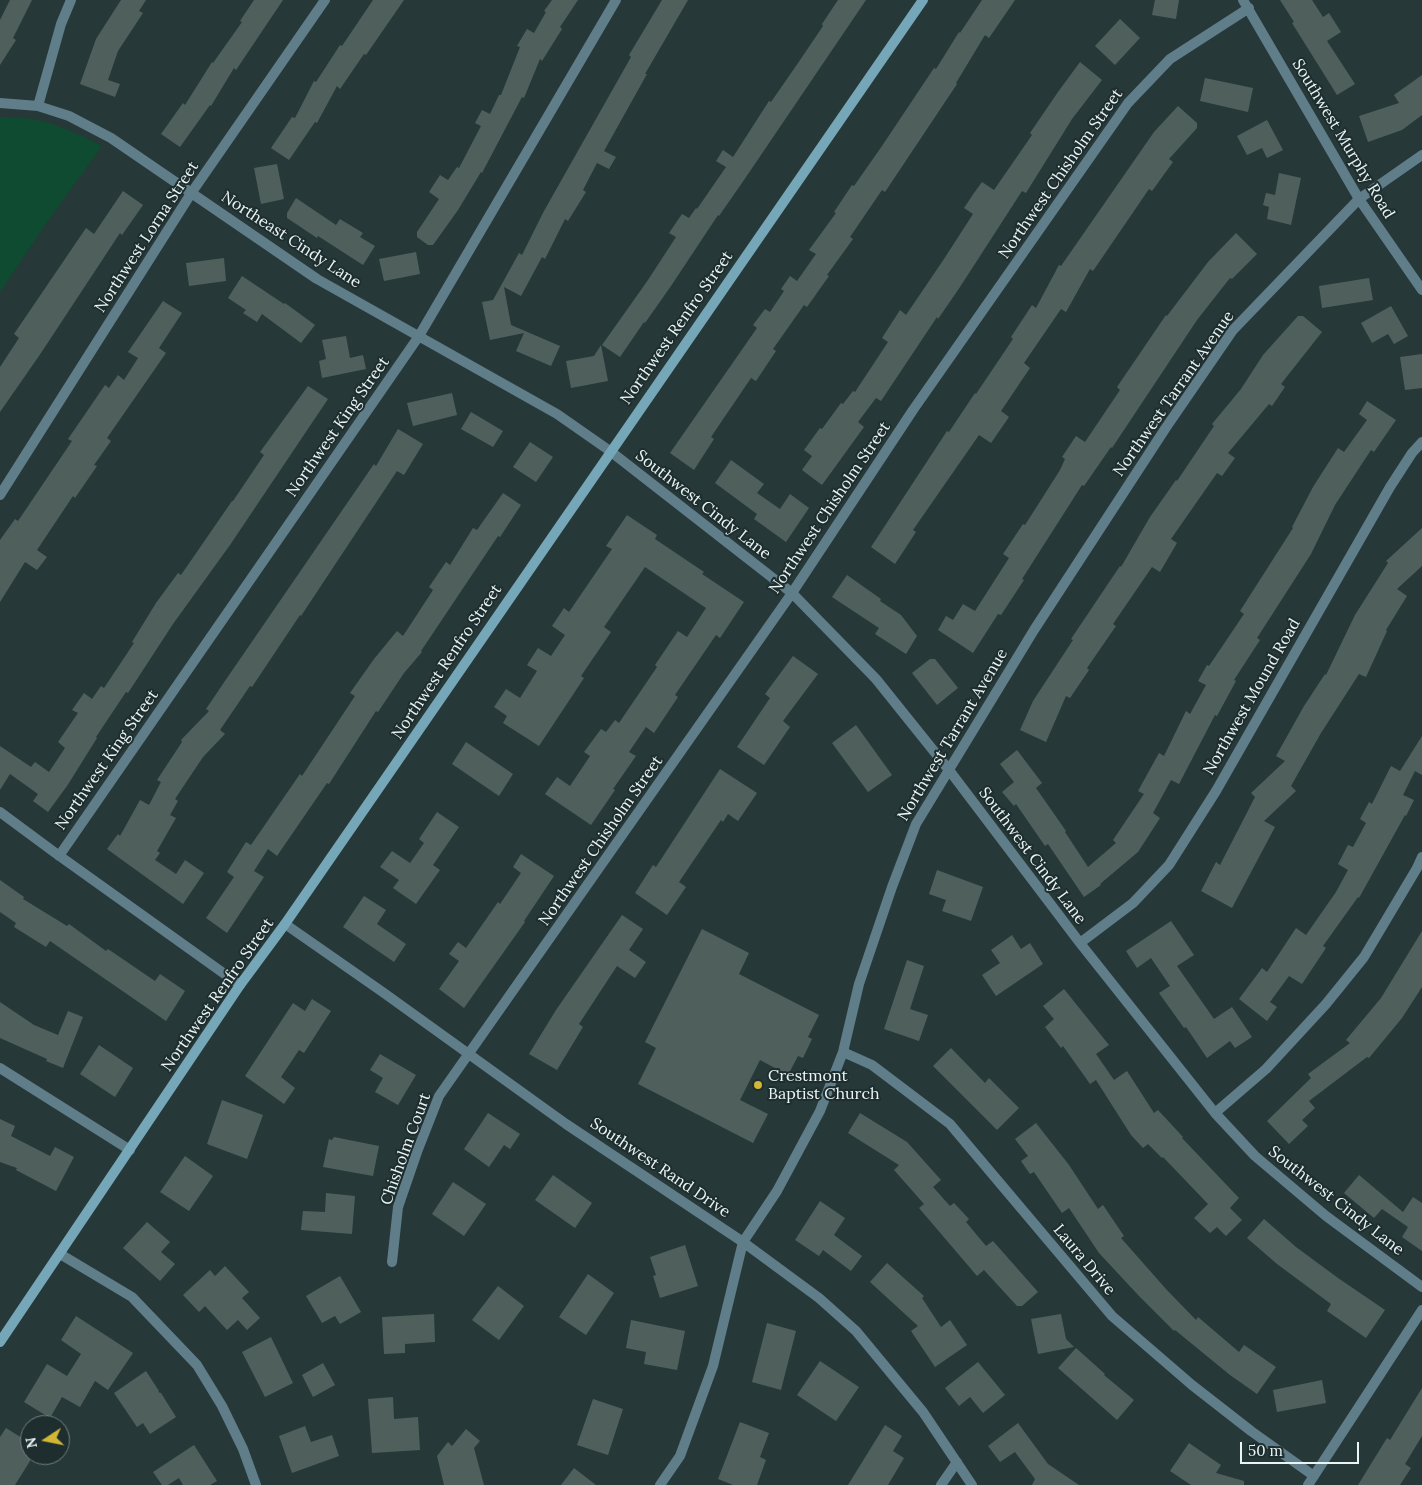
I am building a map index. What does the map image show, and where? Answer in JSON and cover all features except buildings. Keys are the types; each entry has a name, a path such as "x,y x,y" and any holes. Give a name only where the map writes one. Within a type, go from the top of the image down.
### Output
{"main road":[{"name":"Northwest Renfro Street","path":"0,1342 240,985 285,924 923,0"}],"street":[{"path":"38,106 61,24 71,0"},
{"name":"Northwest Lorna Street","path":"0,495 192,192 325,0"},
{"name":"Northwest King Street","path":"59,856 419,336 616,0"},
{"name":"Southwest Murphy Road","path":"1246,4 1359,199 1422,290"},
{"name":"Northwest Chisholm Street","path":"469,1055 792,593 913,410 1128,103 1170,59 1246,4"},
{"name":"Northeast Cindy Lane","path":"0,103 38,106 69,116 111,138 317,279 557,414 610,451"},
{"name":"Northwest Tarrant Avenue","path":"660,1485 680,1456 713,1366 743,1242 777,1191 820,1111 843,1052 859,984 916,824 1034,630 1165,429 1233,330 1359,199 1422,156"},
{"name":"Northwest Mound Road","path":"1080,944 1133,903 1169,865 1216,790 1390,487 1422,442"},
{"name":"Southwest Cindy Lane","path":"610,451 792,593 876,679 948,770 1080,944 1215,1113 1255,1156 1326,1216 1422,1286"},
{"path":"0,812 240,985"},
{"path":"1215,1113 1266,1069 1326,1004 1364,957 1418,868 1422,857"},
{"name":"Southwest Rand Drive","path":"285,924 566,1124 743,1242 819,1298 856,1332 923,1412 972,1485"},
{"name":"Laura Drive","path":"843,1052 872,1065 950,1124 1112,1316 1192,1386 1311,1480"},
{"name":"Chisholm Court","path":"392,1262 398,1208 417,1152 439,1096 469,1055"},
{"path":"0,1068 130,1150"},
{"path":"60,1254 132,1297 197,1365 226,1414 243,1450 256,1485"},
{"path":"1311,1480 1422,1310"},
{"path":"941,1485 957,1462"}],"green space":[{"path":"0,117 15,117 53,124 102,146 47,222 0,292"}],"place":[{"name":"Crestmont Baptist Church","path":"758,1085"}]}
